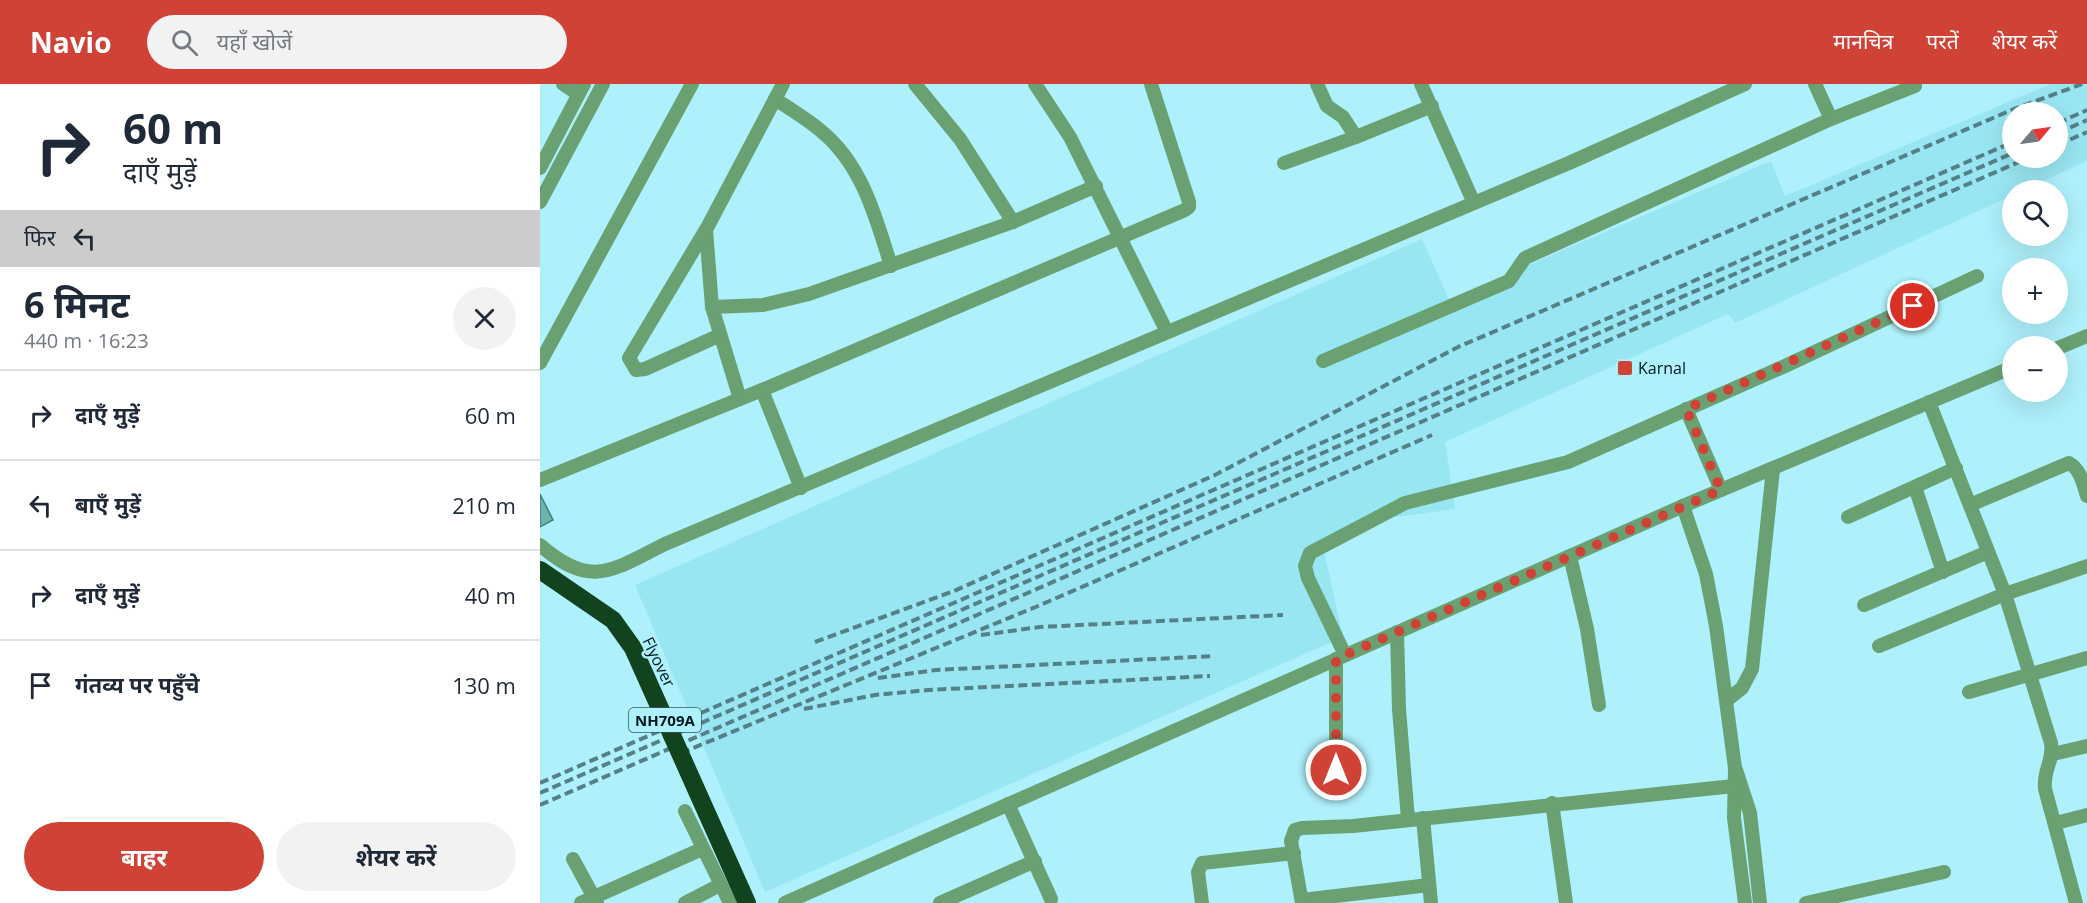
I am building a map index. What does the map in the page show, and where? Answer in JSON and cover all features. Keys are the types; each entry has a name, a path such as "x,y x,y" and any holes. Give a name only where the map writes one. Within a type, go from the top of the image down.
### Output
{"highway":[{"name":"Flyover","path":"540,570 613,620 633,648 747,903"}],"street":[{"path":"560,166 542,160 581,89 563,84"},
{"path":"540,202 603,84"},
{"path":"540,363 692,84"},
{"path":"718,336 645,369 636,370 631,365 629,358 706,230 783,84"},
{"path":"915,84 960,139 1013,222"},
{"path":"1035,84 1070,137 1167,332"},
{"path":"540,480 762,390 1122,238 1189,207 1188,196 1151,84"},
{"path":"1317,84 1327,106 1343,117 1356,137"},
{"path":"1424,84 1473,201"},
{"path":"540,545 570,567 589,573 609,572 665,544 1473,201 1569,163 1745,84"},
{"path":"1815,84 1830,119"},
{"path":"1323,361 1509,281 1525,258 1830,119 1915,86"},
{"path":"775,99 822,131 839,149 858,178 872,207 891,266"},
{"path":"1284,163 1356,137 1432,105"},
{"path":"712,307 763,305 784,301 891,266 1013,222 1096,186"},
{"path":"706,230 712,307 718,336 740,399"},
{"path":"1336,770 1340,657 1308,578 1305,566 1310,553 1405,503 1553,468 1785,366 1977,276"},
{"path":"2068,344 2087,336"},
{"path":"785,903 1683,506 2002,372"},
{"path":"762,390 801,488"},
{"path":"1929,402 2005,594 2030,673 2053,754 2044,778 2076,903"},
{"path":"1686,409 1721,490"},
{"path":"1970,505 2069,463 2075,466 2080,475 2087,496"},
{"path":"1848,517 1956,468"},
{"path":"1726,700 1742,687 1752,669 1773,469"},
{"path":"1915,487 1943,572"},
{"path":"1683,506 1706,574 1726,700 1735,768 1734,818 1745,903"},
{"path":"1864,605 1988,552"},
{"path":"1570,556 1587,628 1599,705"},
{"path":"1879,646 2005,594 2087,566"},
{"path":"1397,632 1399,709 1408,819"},
{"path":"1969,693 2030,673 2087,658"},
{"path":"2053,754 2087,746"},
{"path":"1735,768 1750,813 1760,903"},
{"path":"1429,885 1302,901 1292,835 1302,828 1734,786"},
{"path":"1552,803 1566,903"},
{"path":"1008,804 1051,898"},
{"path":"685,811 730,903"},
{"path":"2056,823 2087,815"},
{"path":"1423,818 1431,903"},
{"path":"573,859 590,901 702,849"},
{"path":"1202,903 1198,872 1202,863 1294,853"},
{"path":"940,903 1035,861"},
{"path":"1806,903 1944,872"},
{"path":"685,903 720,885"}],"shaded area":[{"path":"2051,84 2087,84 2087,161 2045,180 2002,180 2002,200 1735,323 1728,314 1445,442 1455,509 1389,518 1324,551 1343,637 765,892 635,585 1422,239 1454,311 1513,287 1528,265 1771,161 1785,196 2002,105 2002,168 2068,168 2068,102 2008,102"}],"building":[{"path":"540,494 553,520 540,527"}],"railway":[{"path":"815,642 954,591 1215,475 1458,347 2014,109 2082,84"},
{"path":"2068,119 2087,110"},
{"path":"2068,129 2087,120"},
{"path":"2068,141 2087,132"},
{"path":"540,783 2002,147"},
{"path":"540,793 2002,158"},
{"path":"540,805 2005,168"},
{"path":"681,753 1038,606 1432,435"},
{"path":"981,635 1040,627 1283,615"},
{"path":"878,678 936,670 1214,656"},
{"path":"804,709 875,695 928,690 1210,676"}],"place":[{"name":"Karnal","path":"1625,368"}],"route":[{"path":"1336,770 1336,659 1721,490 1686,409 1913,306"}]}
